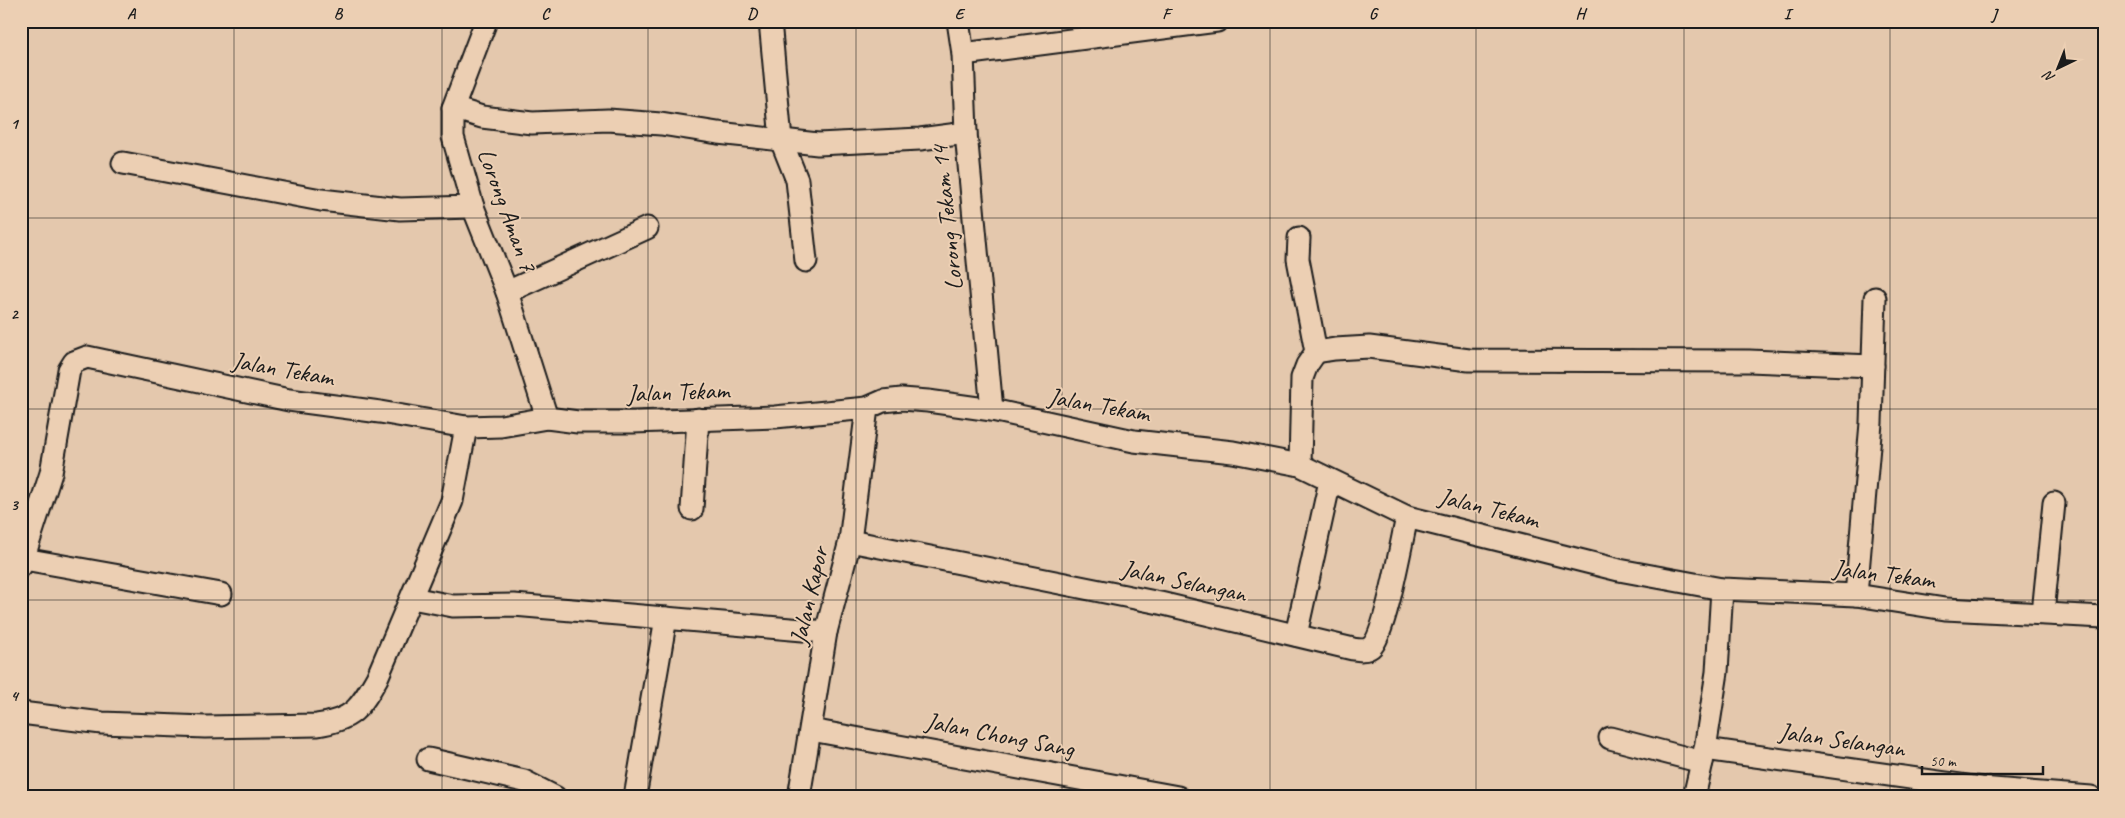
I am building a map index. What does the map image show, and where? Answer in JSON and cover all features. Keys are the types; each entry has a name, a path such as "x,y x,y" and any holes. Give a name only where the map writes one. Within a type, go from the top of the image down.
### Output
{"street":[{"name":"Lorong Aman 7","path":"486,21 453,108 453,137 473,207 507,292 546,418"},
{"path":"770,21 782,140 797,180 806,261"},
{"name":"Lorong Tekam 14","path":"958,21 963,54 966,133 992,410"},
{"path":"963,54 1217,21"},
{"path":"453,108 482,117 532,123 608,120 661,124 718,133 818,144 920,139 966,133"},
{"path":"123,164 321,200 400,209 473,207"},
{"path":"507,292 647,228"},
{"path":"1299,238 1298,259 1316,352 1307,365 1302,378 1300,465"},
{"path":"1856,596 1870,423 1875,298"},
{"path":"1316,352 1370,347 1469,360 1749,361 1873,366"},
{"name":"Jalan Tekam","path":"23,562 51,473 69,370 74,362 86,357 289,400 380,412 466,427 501,426 546,418 578,422 633,422 776,417 867,408 883,401 902,398 992,410 1134,441 1233,452 1300,465 1330,482 1407,517 1619,570 1722,589 1856,596 1945,609 2104,617"},
{"name":"Jalan Kapor","path":"799,797 826,632 850,542 867,408"},
{"path":"692,509 698,419"},
{"path":"21,713 102,723 205,727 333,723 356,712 377,678 452,501 466,427"},
{"path":"1296,635 1330,482"},
{"path":"2042,613 2054,503"},
{"name":"Jalan Selangan","path":"850,542 1160,603 1353,649 1370,648 1382,627 1407,517"},
{"path":"23,562 221,594"},
{"path":"1694,797 1704,756 1717,672 1722,589"},
{"path":"412,598 453,606 514,605 826,632"},
{"path":"635,797 666,618"},
{"name":"Jalan Chong Sang","path":"811,730 1178,797"},
{"name":"Jalan Selangan","path":"1610,738 1704,756 1981,788 2091,797"},
{"path":"428,760 524,781 555,797"}]}
